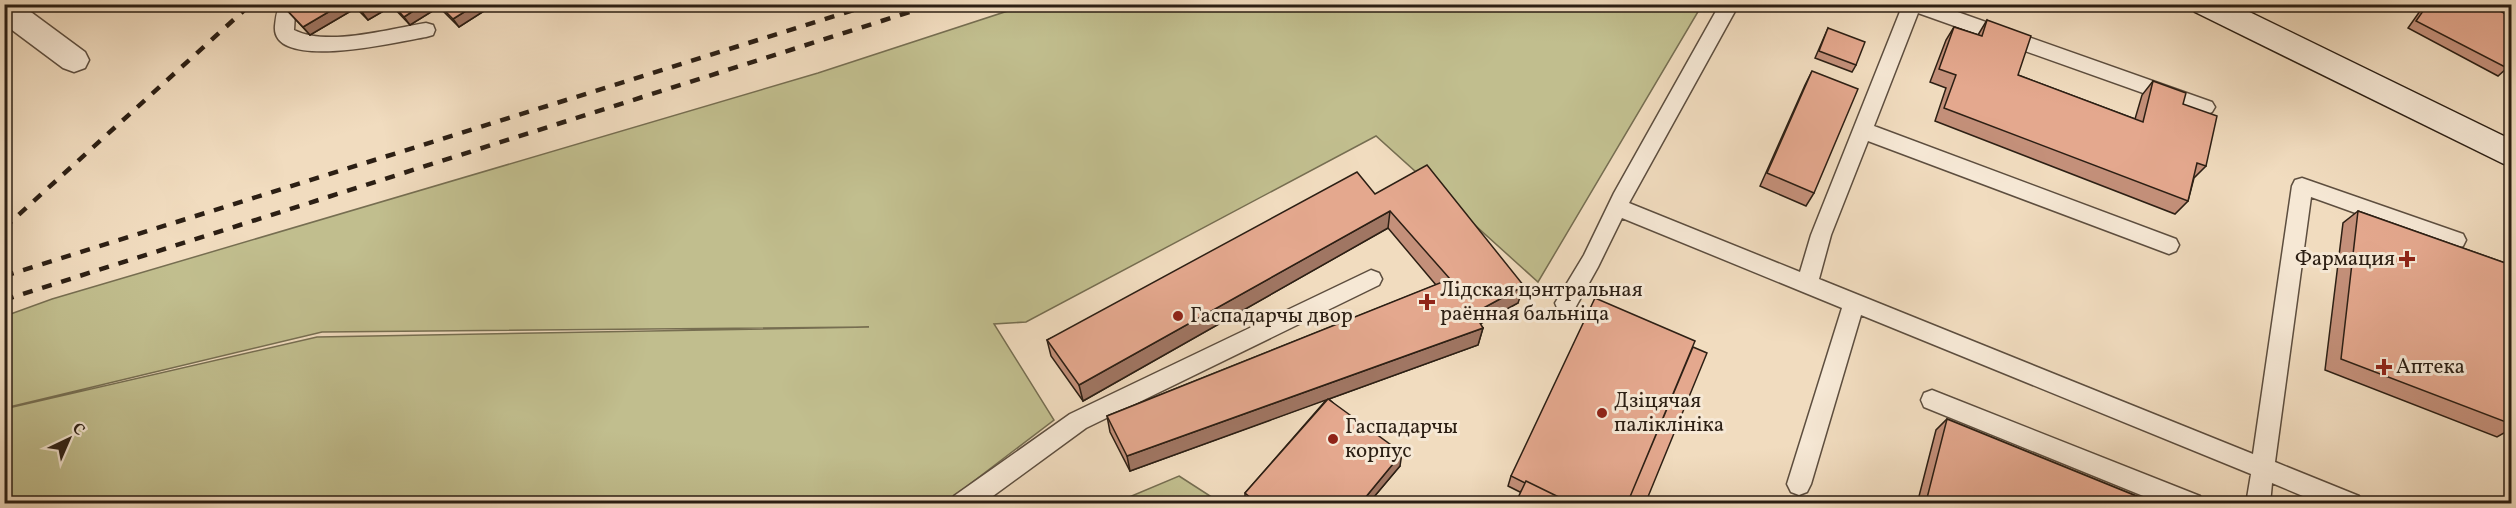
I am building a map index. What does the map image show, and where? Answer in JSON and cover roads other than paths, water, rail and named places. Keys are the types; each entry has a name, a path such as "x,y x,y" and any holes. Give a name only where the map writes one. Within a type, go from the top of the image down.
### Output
{"main road":[{"path":"2205,4 2332,64 2511,154"},
{"path":"2231,4 2332,64"},
{"path":"4,8 74,60"}],"lane":[{"path":"292,4 286,11 284,34 304,44 327,46 426,30"},
{"path":"1566,303 1730,4"},
{"path":"1807,284 1821,235 1913,4 2205,107"},
{"path":"1862,130 2169,245"},
{"path":"2258,504 2302,186 2456,240"},
{"path":"1617,207 2351,504"},
{"path":"962,504 1078,421 1371,279"},
{"path":"1799,484 1854,303"},
{"path":"1932,400 2192,504"}],"railway":[{"path":"4,228 251,4"},
{"path":"4,276 873,4"},
{"path":"4,300 935,4"}],"place":[{"name":"Фармация","path":"2407,259"},
{"name":"Лідская цэнтральная раённая бальніца","path":"1427,302"},
{"name":"Гаспадарчы двор","path":"1178,316"},
{"name":"Аптека","path":"2384,367"},
{"name":"Дзіцячая паліклініка","path":"1602,413"},
{"name":"Гаспадарчы корпус","path":"1333,439"}]}
